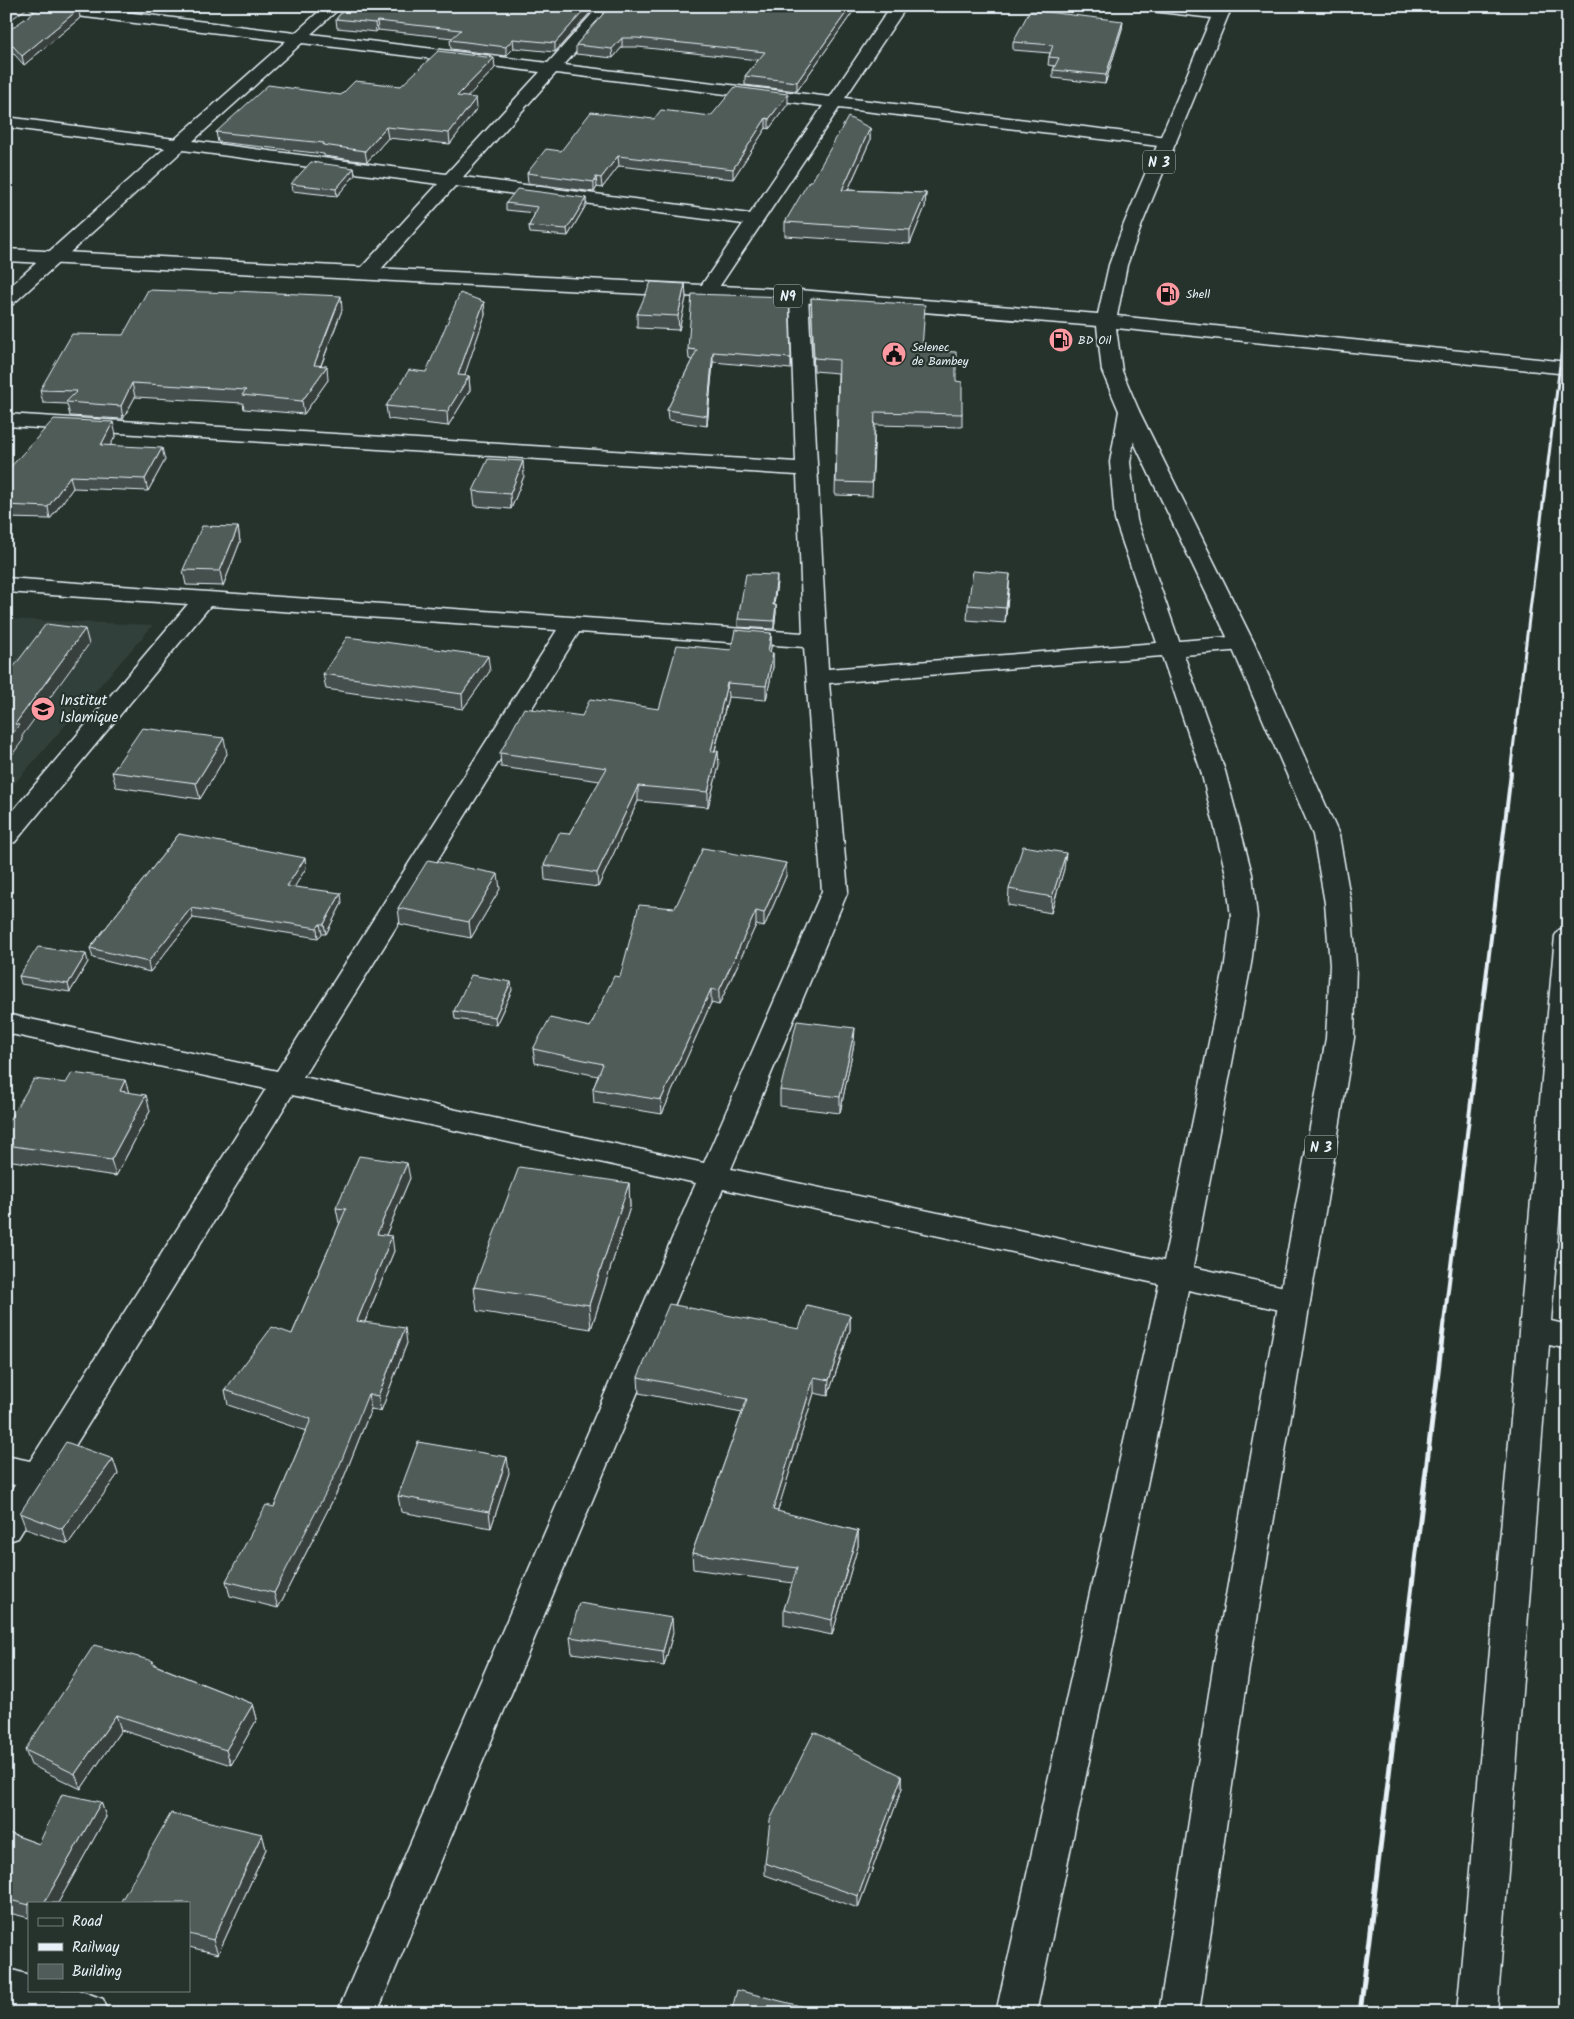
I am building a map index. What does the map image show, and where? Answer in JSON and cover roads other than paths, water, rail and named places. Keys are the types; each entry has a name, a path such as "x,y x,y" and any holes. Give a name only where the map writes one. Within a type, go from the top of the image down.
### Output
{"street":[{"path":"6,300 334,6"},
{"path":"367,273 608,6"},
{"path":"706,292 899,6"},
{"path":"1151,6 1223,10"},
{"path":"37,9 299,38 1167,142"},
{"name":"N 3","path":"1178,2013 1231,1668 1340,1038 1343,965 1338,903 1326,835 1242,643 1129,411 1112,370 1106,321 1118,265 1167,142 1223,10"},
{"path":"6,122 756,220"},
{"name":"N9","path":"6,255 798,296 1106,321 1568,368"},
{"path":"357,2013 835,891 817,677 798,296"},
{"path":"1016,2013 1176,1276 1238,964 1244,918 1239,874 1213,771 1126,520 1120,462 1129,411"},
{"path":"6,420 806,469"},
{"path":"6,585 815,641"},
{"path":"6,836 204,599"},
{"path":"6,1528 572,624"},
{"path":"817,677 1242,643"},
{"path":"1477,2013 1534,1330 1560,1112 1568,936"},
{"path":"6,1023 1294,1302"},
{"path":"1534,1330 1568,1338"},
{"path":"6,1469 38,1477"},
{"path":"6,1987 89,2013"}],"railway":[{"path":"1563,341 1568,299"},
{"path":"1510,774 1563,340"},
{"path":"1444,1323 1511,773"},
{"path":"1360,2013 1444,1322"}],"place":[{"name":"Shell","path":"1168,294"},
{"name":"BD Oil","path":"1061,340"},
{"name":"Selenec de Bambey","path":"894,354"},
{"name":"Institut Islamique","path":"43,709"}]}
